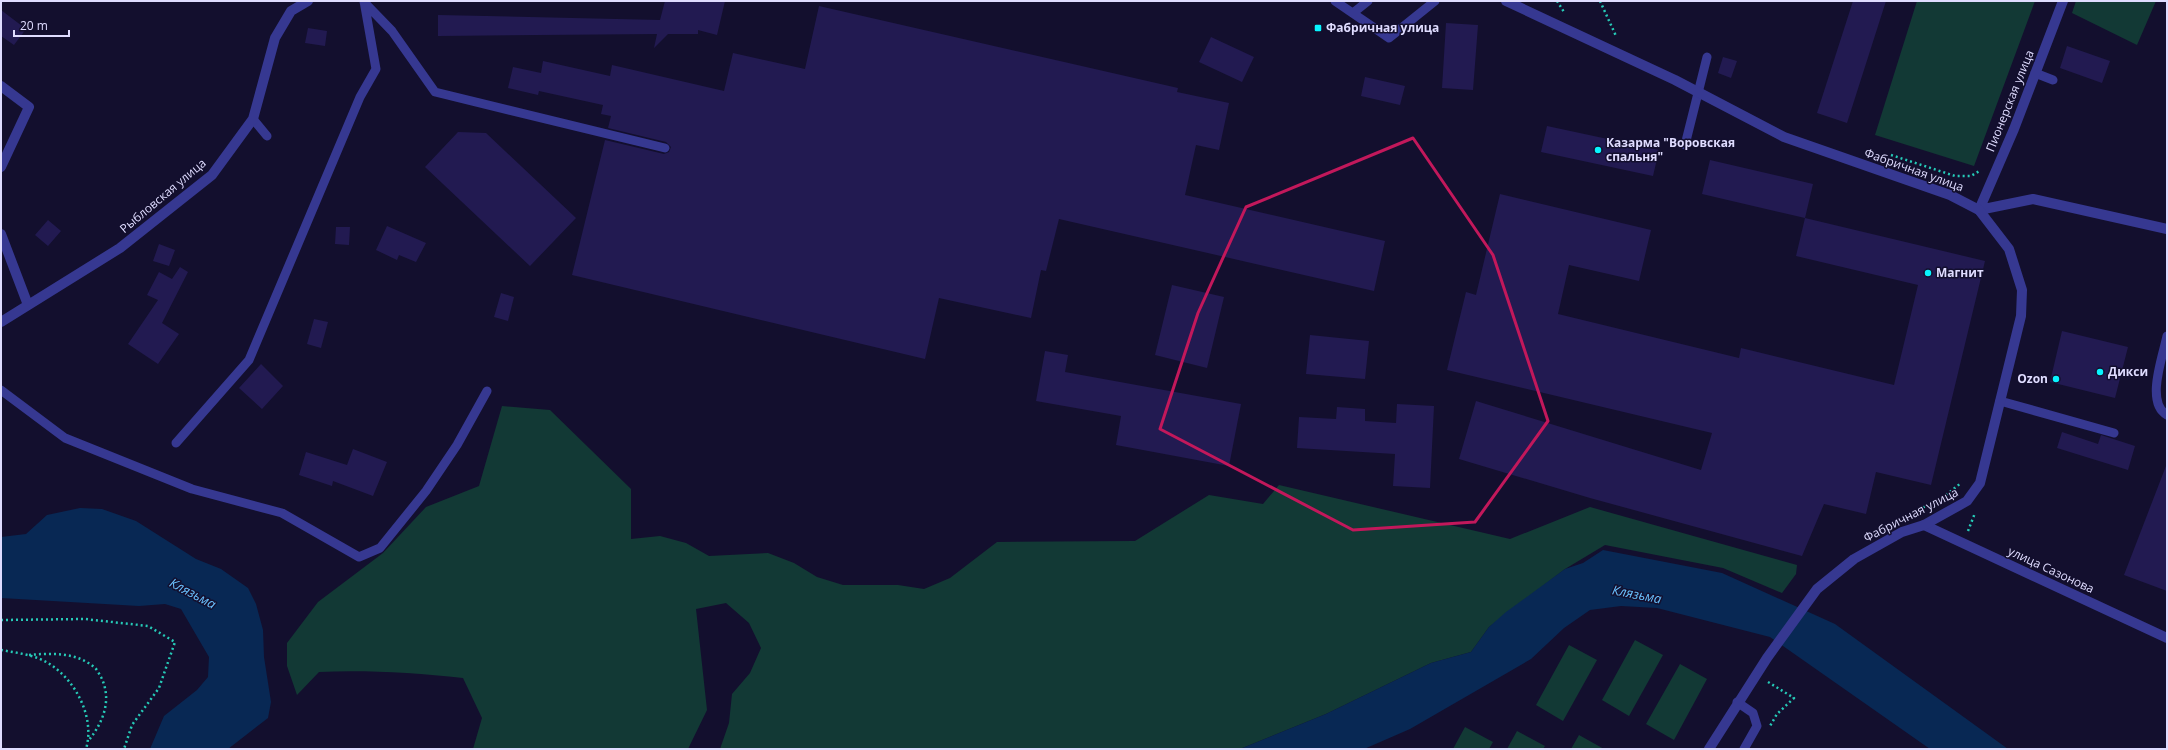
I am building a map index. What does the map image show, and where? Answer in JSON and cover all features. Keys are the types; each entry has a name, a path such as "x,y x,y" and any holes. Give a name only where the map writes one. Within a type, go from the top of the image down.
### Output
{"street":[{"name":"Рыбловская улица","path":"1,322 120,248 212,175 252,119 275,38 291,11 308,1"},
{"name":"Фабричная улица","path":"1506,1 1675,80 1784,138 1950,195 1979,210 2009,249 2022,290 2021,316 1980,483 1967,501 1924,525 1902,532 1854,559 1817,589 1737,702 1708,749"},
{"name":"Пионерская улица","path":"1979,210 2014,130 2063,1"},
{"path":"1,86 29,106 1,167"},
{"path":"1979,210 2033,199 2167,229"},
{"path":"1,234 28,305"},
{"name":"улица Сазонова","path":"1924,525 2167,638"}],"lane":[{"path":"1335,1 1389,38 1435,1"},
{"path":"1353,13 1368,1"},
{"path":"364,2 392,31 435,92 665,148"},
{"path":"176,443 249,360 360,97 376,69 364,2"},
{"path":"1685,144 1707,57"},
{"path":"2035,73 2053,80"},
{"path":"252,119 267,136"},
{"path":"2167,336 2155,393 2158,407 2167,415"},
{"path":"1,390 65,438 192,489 282,513 359,557 380,548 426,491 457,445 487,391"},
{"path":"2000,401 2114,433"},
{"path":"1737,702 1754,713 1756,726 1744,749"}],"path":[{"path":"1600,1 1619,42"},
{"path":"1891,155 1955,176 1971,176 1986,166"},
{"path":"1945,496 1963,481"},
{"path":"1911,513 1932,503"},
{"path":"1,620 85,619 148,626 175,642 159,688 132,725 124,749"},
{"path":"1,650 29,655 51,665 70,684 86,712 89,740"},
{"path":"29,655 55,653 78,658 96,667 105,686 106,706 98,728 89,740 86,749"},
{"path":"1764,680 1794,698 1777,714 1767,732"}],"highlighted area":[{"path":"1413,138 1493,255 1548,421 1475,522 1353,530 1160,429 1198,313 1246,207"}],"green space":[{"path":"1917,1 2035,1 1974,166 1875,135"},
{"path":"2076,1 2156,1 2137,45 2072,13"},
{"path":"502,406 550,410 631,489 631,539 660,536 686,543 709,556 768,553 794,563 817,577 843,585 898,585 924,589 950,578 997,542 1135,541 1209,495 1263,504 1279,485 1510,539 1590,507 1797,565 1796,574 1782,593 1723,568 1605,545 1565,569 1489,627 1471,652 1431,663 1326,714 1240,749 720,749 729,723 732,694 750,673 761,648 749,623 726,603 696,609 707,710 688,749 473,749 482,718 463,678 391,672 319,672 297,695 287,666 287,643 318,602 383,553 426,507 479,486"},
{"path":"1635,640 1663,655 1629,716 1602,700"},
{"path":"1569,645 1597,660 1563,721 1536,705"},
{"path":"1680,664 1707,679 1674,740 1646,724"},
{"path":"1465,727 1493,742 1489,749 1453,749"},
{"path":"1517,731 1545,746 1543,749 1507,749"},
{"path":"1579,735 1604,749 1571,749"}],"water":[{"name":"Клязьма","path":"80,508 102,509 136,521 196,559 221,569 248,588 256,604 263,630 264,657 271,702 268,718 228,749 150,749 164,716 197,690 208,677 209,657 181,609 165,604 139,606 1,598 1,537 26,534 47,515"},
{"name":"Клязьма","path":"1603,550 1722,573 1835,624 2008,749 1930,749 1770,637 1657,608 1621,606 1590,610 1564,628 1531,659 1410,729 1364,749 1240,749 1326,714 1431,663 1471,652 1489,627 1506,612 1565,569 1583,563"}],"building":[{"path":"665,1 725,1 717,35 698,30 698,34 668,34 654,48 657,34 438,36 438,15 660,20"},
{"path":"1853,1 1886,1 1847,123 1817,113"},
{"path":"819,6 1178,88 1177,92 1229,103 1219,150 1196,145 1185,195 1385,241 1374,291 1059,219 1046,271 1041,270 1031,318 939,298 925,359 572,275 605,140 664,154 669,152 671,147 666,142 608,128 611,116 601,114 603,105 539,91 538,95 508,88 513,67 541,73 543,61 610,76 612,65 724,91 733,53 805,69"},
{"path":"1,10 26,29 14,45 1,36"},
{"path":"1446,23 1478,25 1473,90 1442,88"},
{"path":"308,28 327,31 325,46 305,43"},
{"path":"1211,37 1254,57 1242,82 1199,62"},
{"path":"2067,46 2110,61 2102,83 2060,68"},
{"path":"1723,57 1737,61 1731,78 1718,73"},
{"path":"1365,77 1405,86 1400,105 1361,96"},
{"path":"1547,126 1659,150 1653,176 1541,152"},
{"path":"458,132 486,133 576,218 530,266 425,167"},
{"path":"1710,160 1813,184 1805,218 1702,194"},
{"path":"1500,194 1651,230 1639,281 1569,265 1558,314 1739,358 1741,348 1894,385 1918,285 1796,256 1805,218 1985,261 1931,485 1876,472 1866,514 1824,504 1802,556 1590,498 1459,459 1476,401 1701,470 1712,433 1447,370 1466,292 1476,295"},
{"path":"48,220 61,231 48,246 35,235"},
{"path":"387,226 426,243 416,262 399,255 397,260 376,250"},
{"path":"336,227 350,227 349,245 335,244"},
{"path":"159,244 175,250 169,266 153,261"},
{"path":"180,267 188,272 162,323 179,334 158,364 128,344 158,300 147,295 159,272 172,279"},
{"path":"1172,285 1224,297 1207,368 1155,355"},
{"path":"501,293 514,297 508,321 494,317"},
{"path":"314,319 328,322 321,348 307,344"},
{"path":"2062,331 2128,347 2115,398 2050,382"},
{"path":"1310,335 1369,341 1365,379 1306,374"},
{"path":"1045,351 1068,355 1065,372 1241,404 1229,466 1116,445 1121,416 1036,401"},
{"path":"261,364 283,386 262,409 239,388"},
{"path":"1397,404 1434,406 1430,488 1393,486 1395,454 1297,448 1299,417 1336,419 1337,407 1365,409 1365,421 1396,423"},
{"path":"2062,432 2098,444 2101,435 2135,446 2128,470 2057,448"},
{"path":"353,449 387,462 373,496 333,481 332,486 299,475 306,452 347,465"},
{"path":"2167,466 2167,591 2124,575"}],"place":[{"name":"Фабричная улица","path":"1318,28"},
{"name":"Казарма \"Воровская спальня\"","path":"1598,150"},
{"name":"Магнит","path":"1928,273"},
{"name":"Дикси","path":"2100,372"},
{"name":"Ozon","path":"2056,379"}]}
